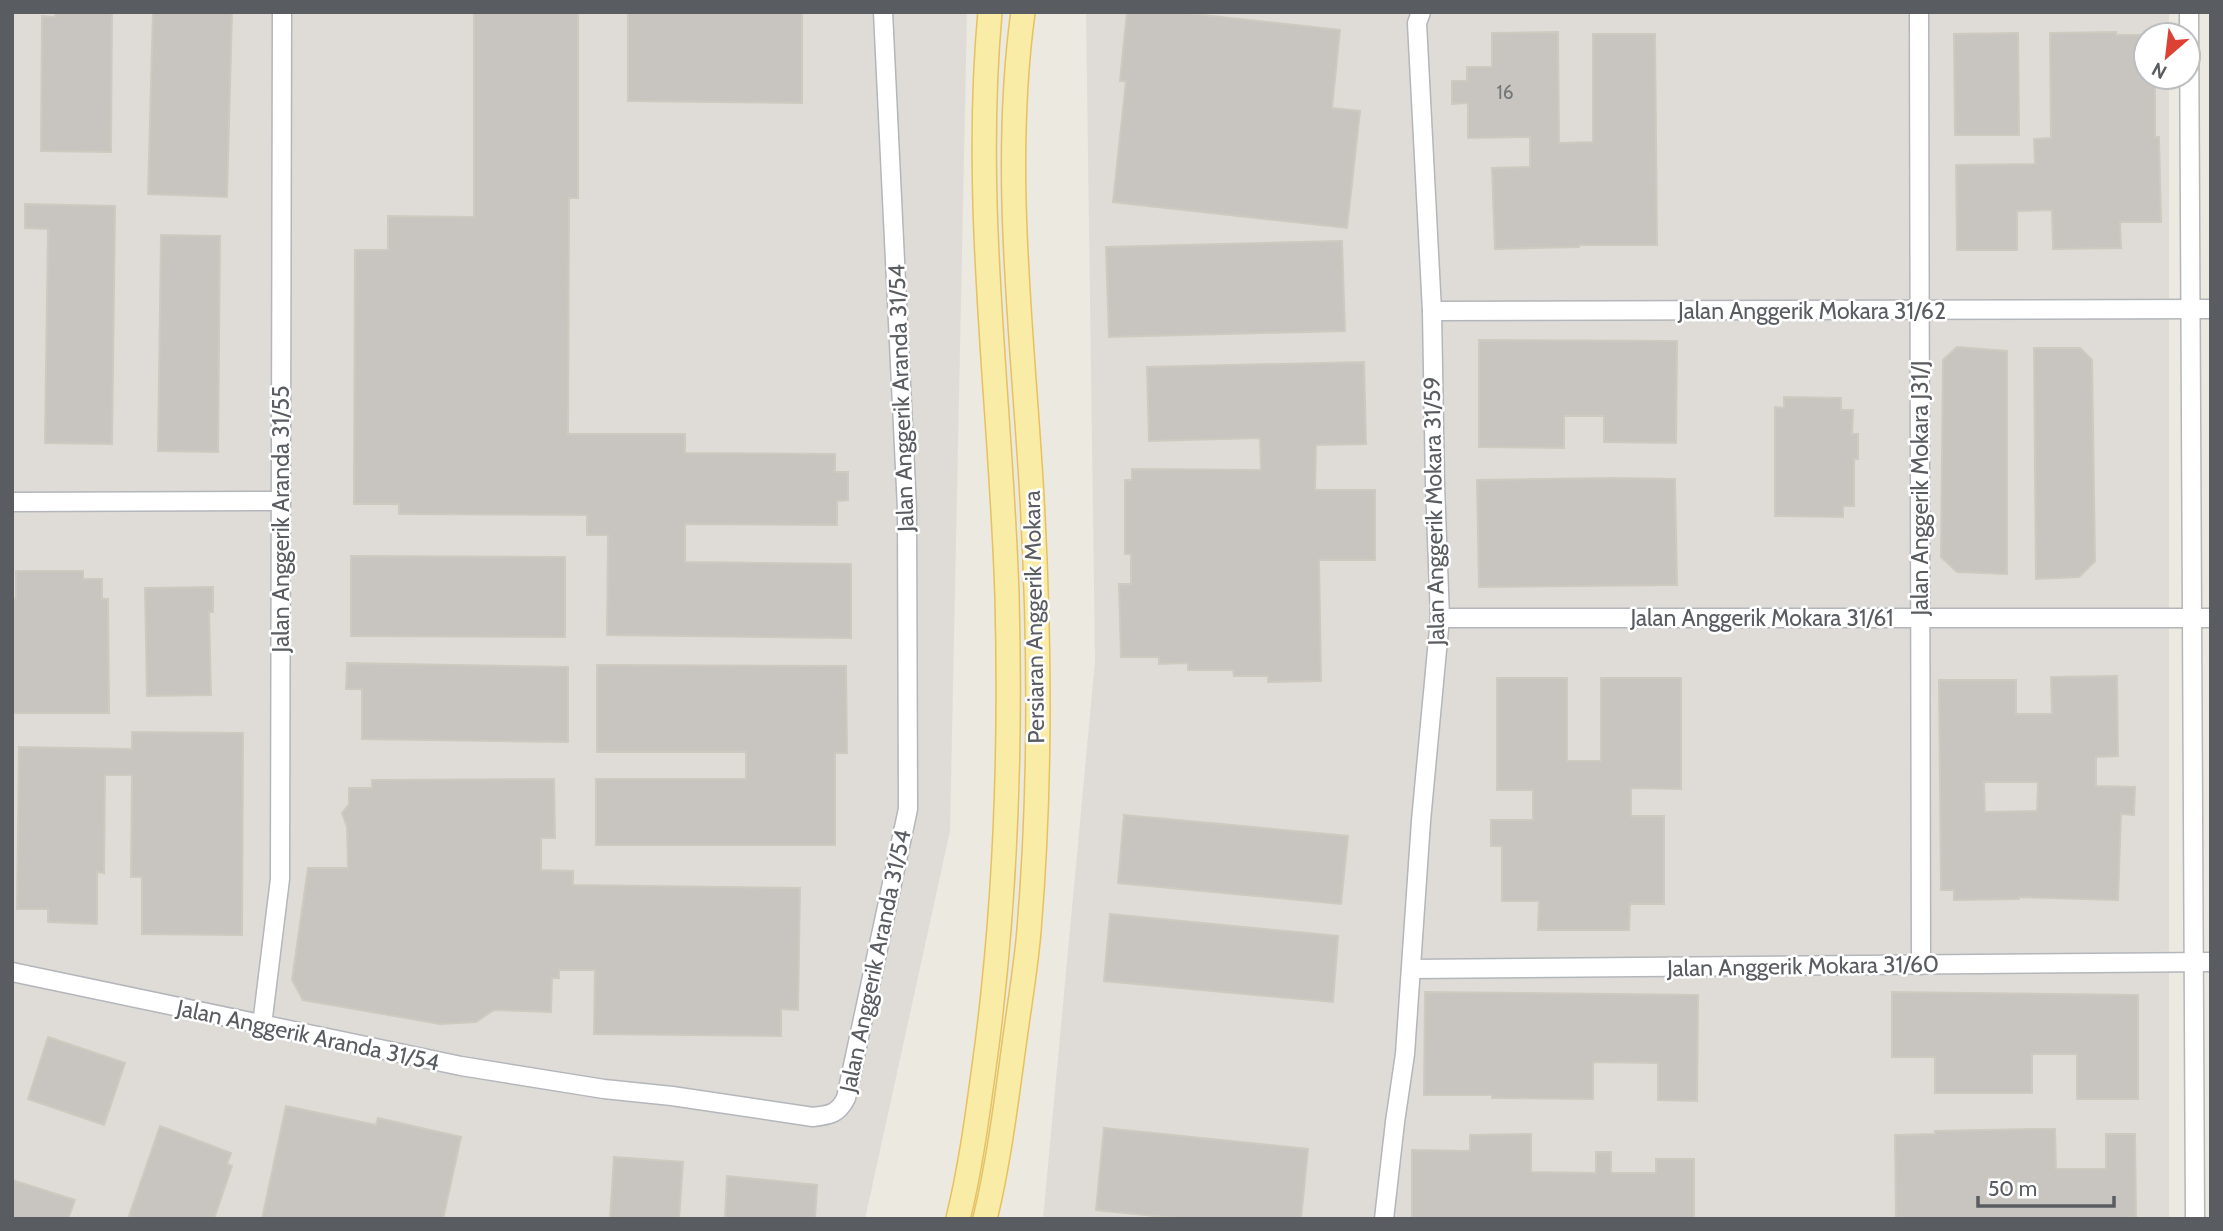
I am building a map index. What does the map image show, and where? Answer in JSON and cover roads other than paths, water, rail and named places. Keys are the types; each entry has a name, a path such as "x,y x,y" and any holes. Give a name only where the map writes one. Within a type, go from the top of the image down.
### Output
{"main road":[{"name":"Persiaran Anggerik Mokara","path":"958,1219 981,1087 997,966 1008,784 1007,595 984,190 985,82 990,12"},
{"name":"Persiaran Anggerik Mokara","path":"985,1219 994,1180 1029,934 1037,775 1037,592 1013,191 1014,102 1023,12"}],"street":[{"name":"Jalan Anggerik Aranda 31/55","path":"262,1025 280,879 282,12"},
{"name":"Jalan Anggerik Aranda 31/54","path":"12,972 461,1066 604,1089 813,1117 831,1115 841,1108 846,1098 908,808 907,509 883,12"},
{"name":"Jalan Anggerik Mokara 31/59","path":"1384,1219 1405,1054 1421,821 1440,618 1432,312 1416,23 1421,12"},
{"name":"Jalan Anggerik Mokara J31/J","path":"1919,12 1921,965"},
{"path":"2189,12 2191,310 2202,618 2203,962 2195,1219"},
{"name":"Jalan Anggerik Mokara 31/62","path":"1432,312 2211,309"},
{"path":"12,502 281,501"},
{"name":"Jalan Anggerik Mokara 31/61","path":"1440,618 2202,618"},
{"name":"Jalan Anggerik Mokara 31/60","path":"1411,969 2203,962"}]}
